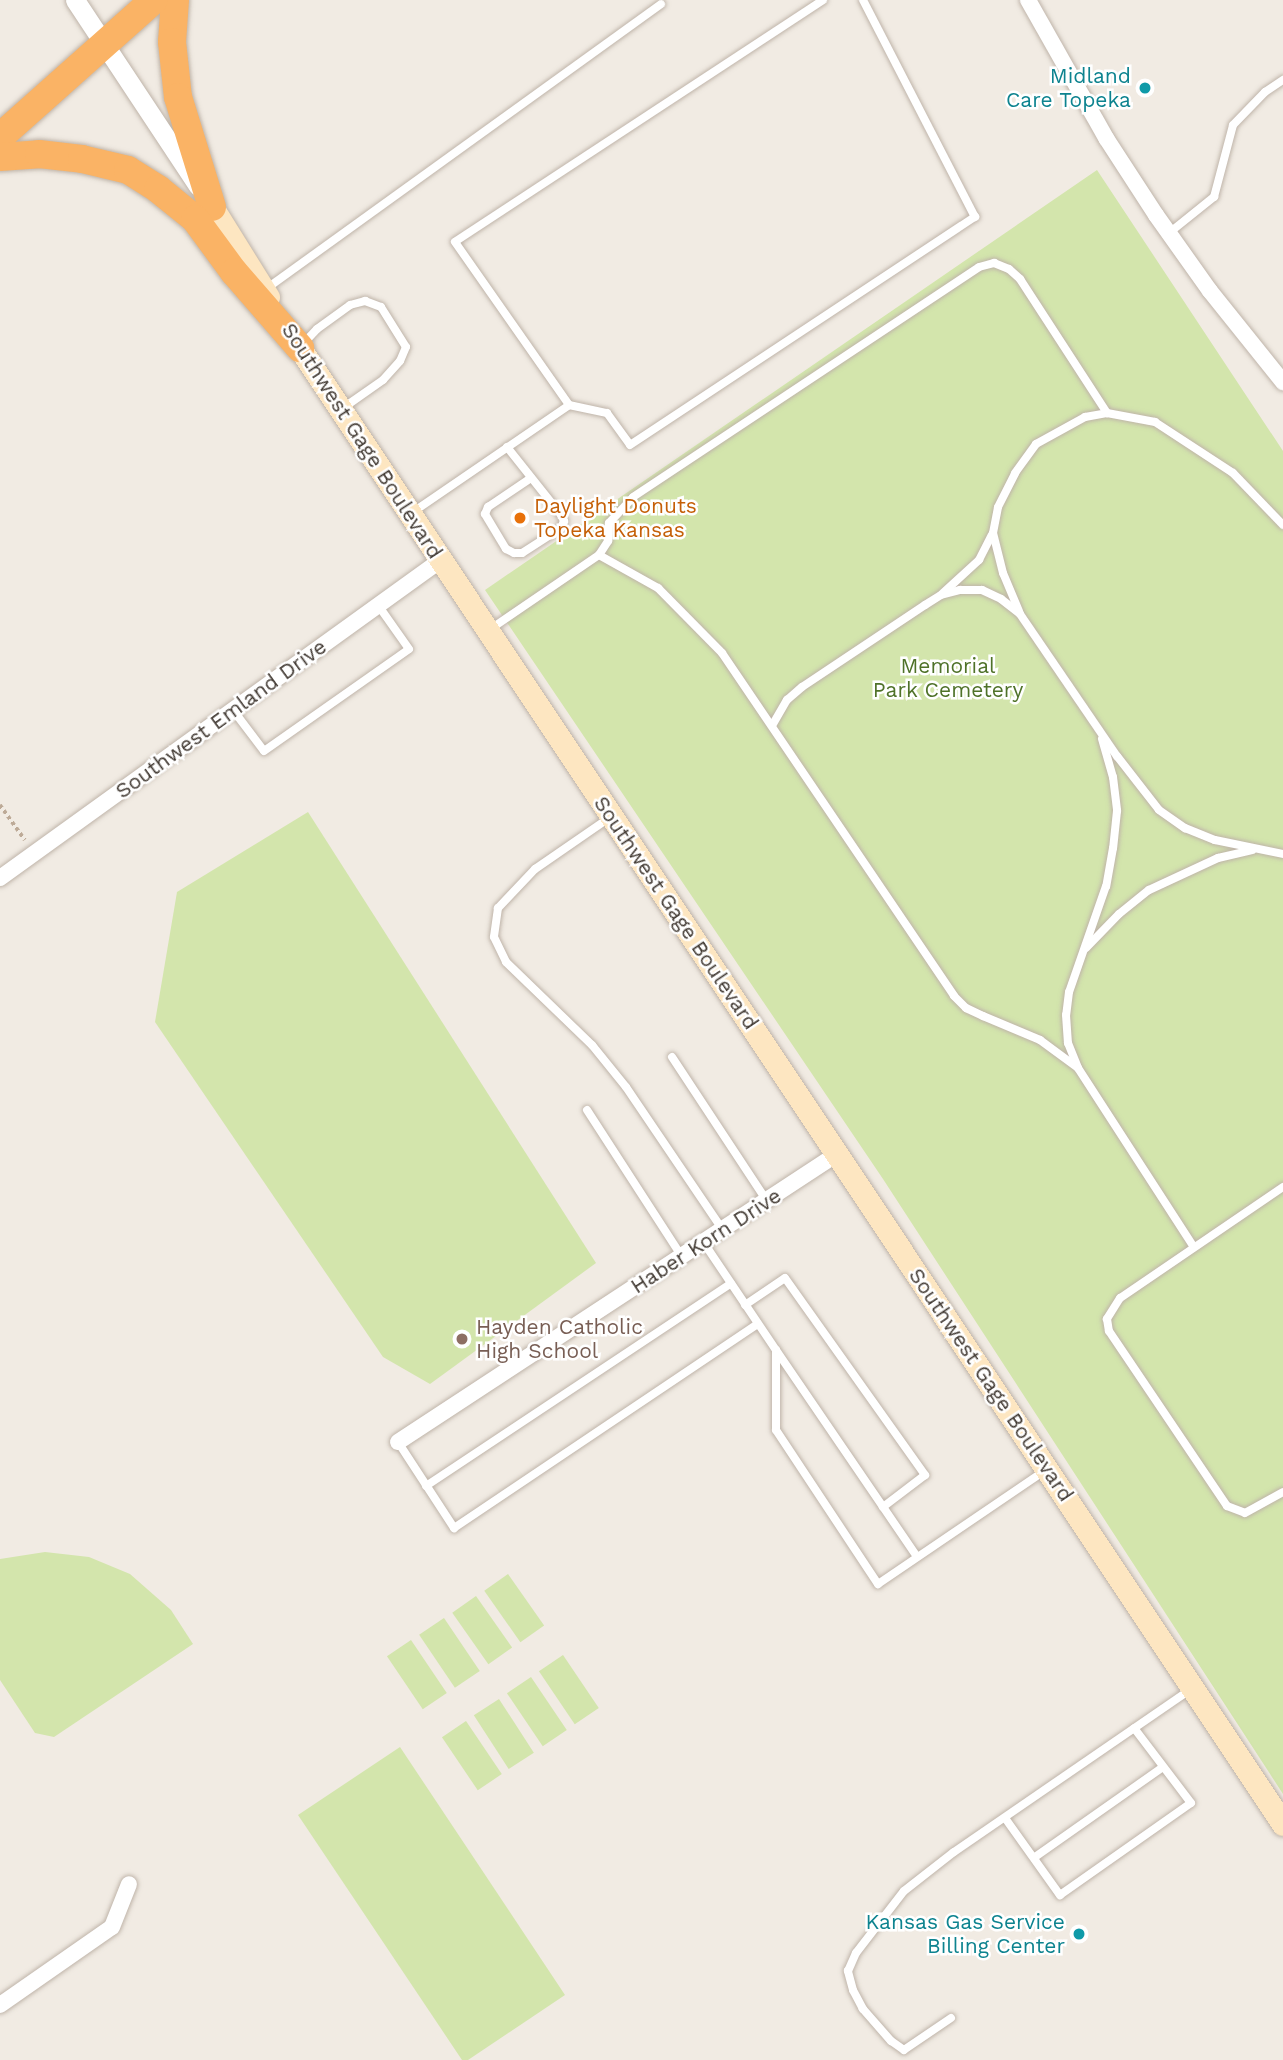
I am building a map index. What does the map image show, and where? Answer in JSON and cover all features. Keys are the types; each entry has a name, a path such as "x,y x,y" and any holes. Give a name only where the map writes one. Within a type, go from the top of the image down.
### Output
{"highway":[{"path":"0,137 155,0"},
{"path":"175,0 172,56 178,97 212,207"},
{"path":"0,157 60,156 104,163 138,176 195,219 234,272 300,348"}],"main road":[{"name":"Southwest Gage Boulevard","path":"212,207 341,410 1283,1824"}],"street":[{"name":"Southwest Gage Boulevard","path":"75,0 212,207"},
{"path":"1028,0 1106,138 1169,233 1210,291 1283,382"},
{"name":"Southwest Emland Drive","path":"0,878 441,559"},
{"name":"Haber Korn Drive","path":"398,1442 837,1154"},
{"path":"0,2005 112,1927 129,1884"}],"lane":[{"path":"823,0 455,242 569,405 607,413 630,445 975,217 863,0"},
{"path":"264,291 661,4"},
{"path":"1169,233 1214,197 1233,125 1265,92 1283,80"},
{"path":"488,631 599,555 608,541 609,523 633,497 979,267 994,263 1009,269 1020,279 1107,412"},
{"path":"300,348 317,329 350,305 365,301 381,306 406,347 400,361 383,380 341,410"},
{"path":"410,514 569,405"},
{"path":"773,724 787,701 802,687 940,595 979,560 993,533 1004,496 1015,473 1036,444 1085,417 1107,412 1156,422 1233,473 1283,525"},
{"path":"507,447 531,478 564,521 561,528 522,553 514,553 506,549 485,514 488,507 531,478"},
{"path":"993,533 1003,573 1020,614 1099,730 1159,810 1185,828 1205,836 1283,854"},
{"path":"599,555 658,588 694,621 722,653 773,724 954,996 974,1012 1040,1040 1078,1069"},
{"path":"940,595 960,590 982,590 1001,599 1020,614"},
{"path":"233,710 264,751 409,649 378,605"},
{"path":"1099,730 1113,778 1117,811 1107,886 1069,992 1066,1015 1069,1043 1078,1069 1194,1247"},
{"path":"611,816 536,869 498,908 494,937 506,962 592,1045 626,1087 723,1230"},
{"path":"1084,950 1119,914 1149,890 1218,858 1256,849"},
{"path":"671,1057 766,1201"},
{"path":"587,1110 682,1257"},
{"path":"1283,1187 1120,1298 1110,1310 1107,1320 1109,1331 1227,1506 1245,1513 1283,1492"},
{"path":"704,1243 917,1557"},
{"path":"745,1305 785,1278 925,1475 883,1507"},
{"path":"426,1486 731,1283"},
{"path":"398,1442 454,1528 758,1324"},
{"path":"776,1350 776,1430 878,1584 1047,1469"},
{"path":"951,2018 904,2050 891,2041 863,2009 848,1971 856,1953 904,1891 1004,1818 1193,1688"},
{"path":"1004,1818 1035,1857 1060,1895 1191,1803 1134,1728"},
{"path":"1035,1857 1163,1767"}],"path":[{"path":"0,805 35,854"}],"green space":[{"name":"Memorial Park Cemetery","path":"1097,170 1283,451 1283,1794 883,1179 485,590"},
{"path":"308,812 596,1263 430,1384 383,1357 155,1022 177,892"},
{"path":"45,1552 89,1557 130,1574 171,1610 193,1644 54,1737 35,1733 0,1680 0,1559"},
{"path":"508,1574 544,1626 520,1642 484,1591"},
{"path":"476,1596 512,1648 488,1664 452,1613"},
{"path":"444,1618 480,1671 455,1688 419,1635"},
{"path":"411,1640 447,1693 423,1709 387,1656"},
{"path":"563,1655 599,1708 575,1724 539,1671"},
{"path":"531,1677 567,1730 543,1746 507,1693"},
{"path":"499,1699 534,1753 509,1769 474,1715"},
{"path":"466,1721 502,1774 478,1790 442,1737"},
{"path":"400,1747 565,1995 468,2060 462,2060 298,1815"}],"place":[{"name":"Midland Care Topeka","path":"1145,88"},
{"name":"Daylight Donuts Topeka Kansas","path":"520,518"},
{"name":"Hayden Catholic High School","path":"462,1339"},
{"name":"Kansas Gas Service Billing Center","path":"1079,1934"}]}
